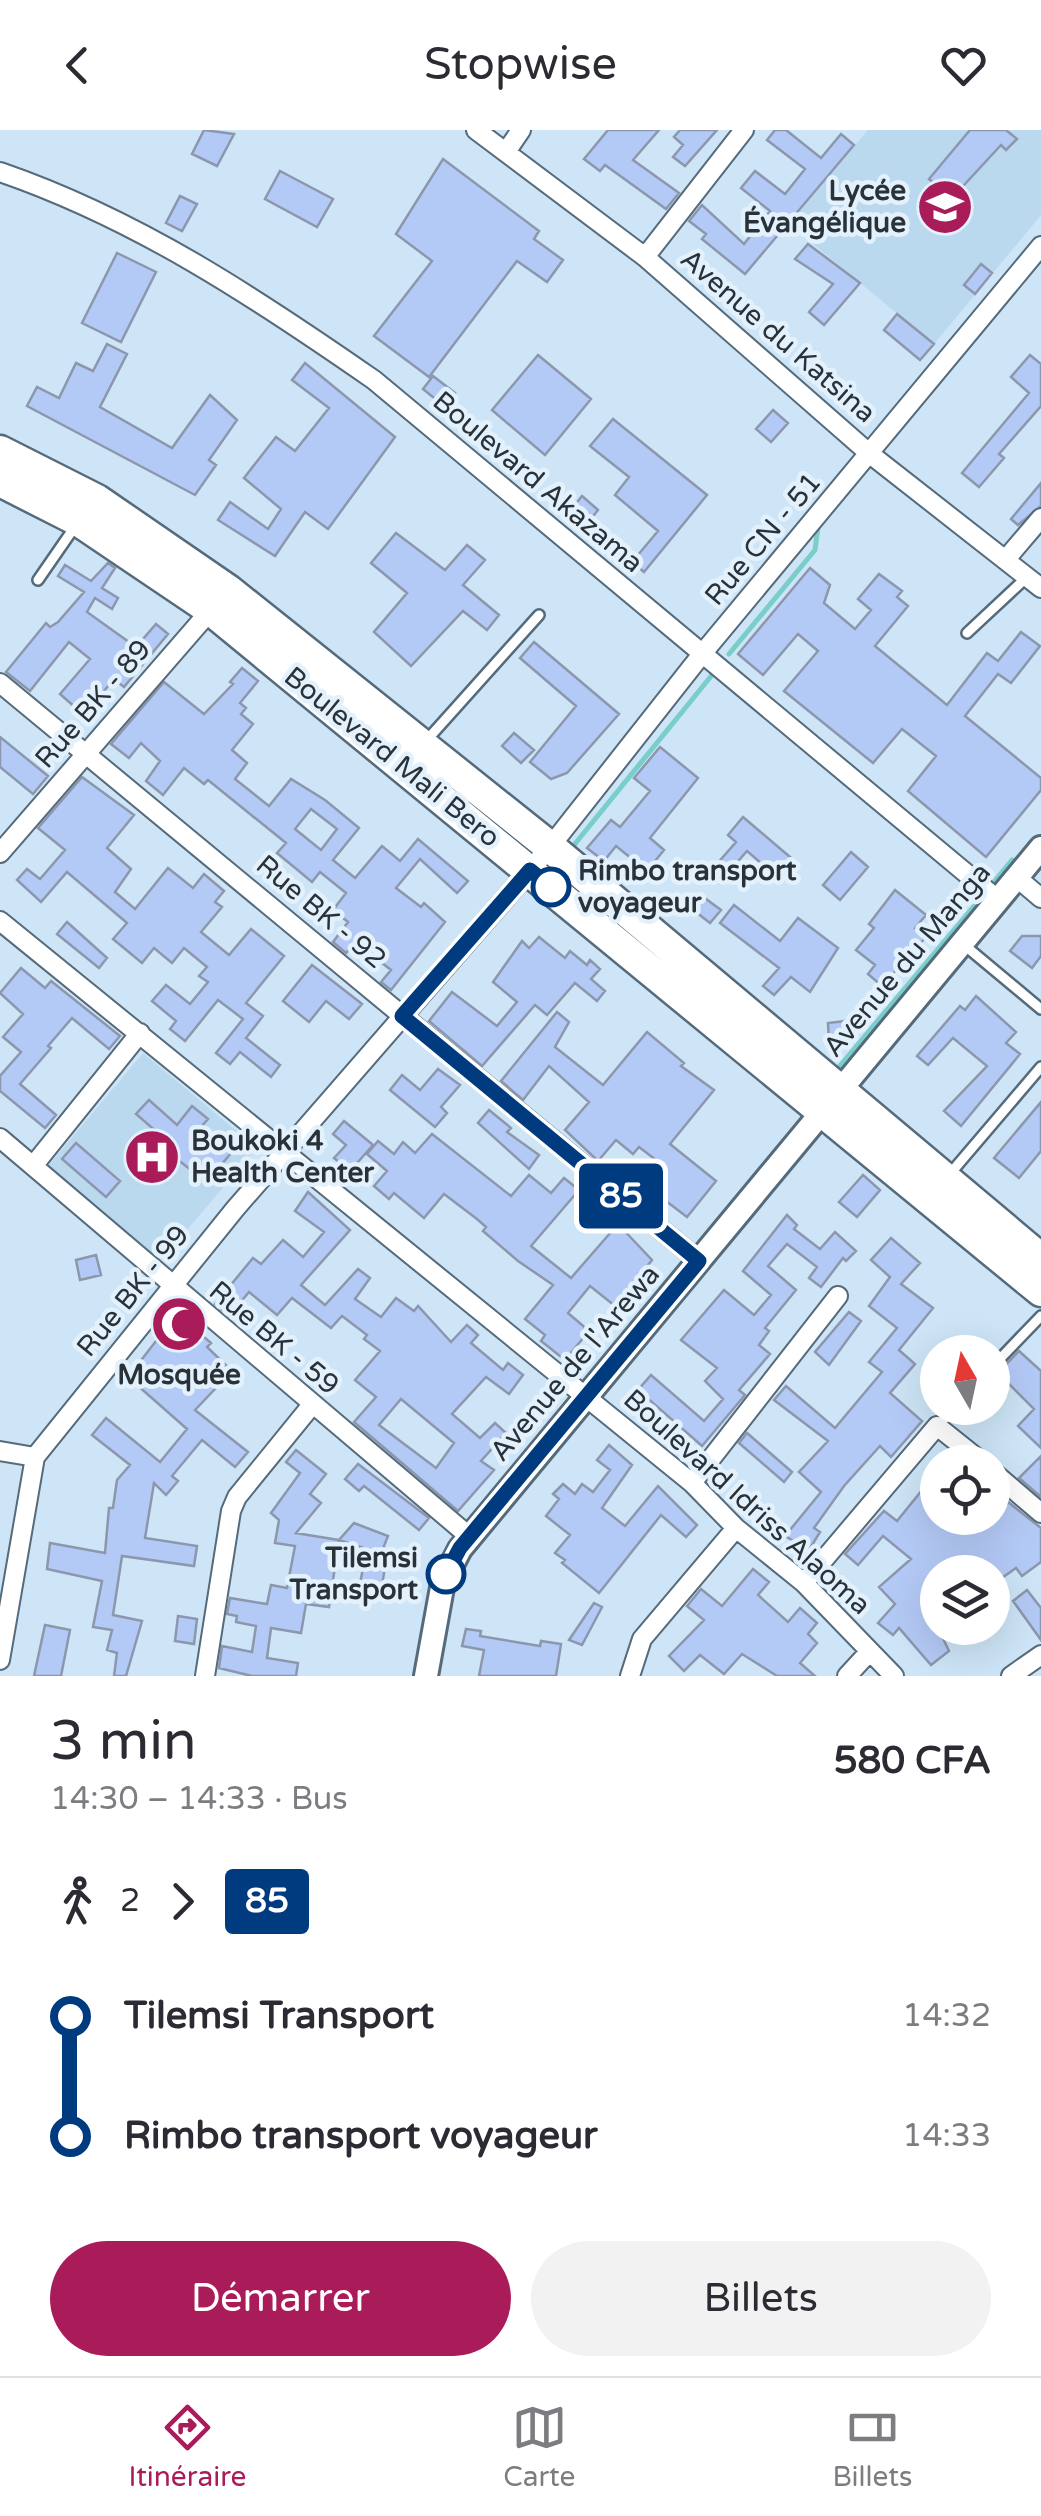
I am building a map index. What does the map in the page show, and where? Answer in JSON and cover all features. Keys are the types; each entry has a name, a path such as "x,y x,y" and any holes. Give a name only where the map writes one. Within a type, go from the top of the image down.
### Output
{"main road":[{"name":"Boulevard Mali Bero","path":"0,450 220,600 414,755 828,1101 1041,1291"},
{"name":"Boulevard Mali Bero","path":"0,480 88,510"},
{"name":"Boulevard Mali Bero","path":"828,1101 944,1181 1041,1259"}],"street":[{"name":"Avenue du Katsina","path":"476,130 646,256 870,454 1034,582"},
{"path":"506,152 521,130"},
{"path":"646,256 736,133"},
{"name":"Boulevard Akazama","path":"0,172 56,192 169,247 374,380 998,899"},
{"name":"Rue CN - 51","path":"540,859 702,654 1041,246"},
{"path":"1006,560 1041,518"},
{"name":"Rue BK - 89","path":"0,853 220,600"},
{"name":"Rue BK - 92","path":"0,683 699,1261"},
{"name":"Avenue du Manga","path":"828,1101 1041,848"},
{"name":"Rue BK - 99","path":"0,1660 5,1605 35,1457 171,1286 540,859"},
{"path":"1016,876 1041,898"},
{"name":"Boulevard Idriss Alaoma","path":"0,921 692,1483 736,1528 804,1583 894,1676"},
{"path":"33,1166 140,1034"},
{"name":"Avenue de l'Arewa","path":"426,1676 442,1582 470,1537 828,1101"},
{"name":"Rue BK - 59","path":"0,1138 311,1406 470,1537"},
{"path":"692,1483 838,1296"},
{"path":"205,1676 231,1512 237,1497 311,1406"},
{"path":"804,1583 937,1426 961,1445"},
{"path":"0,1451 35,1457"},
{"path":"1010,1486 1041,1513"},
{"path":"630,1676 642,1639 736,1528"},
{"path":"847,1676 870,1651"},
{"path":"1011,1676 1041,1655"}],"lane":[{"path":"38,580 88,510"},
{"path":"967,633 1034,582"},
{"path":"414,755 540,616"},
{"path":"961,943 1041,1009"},
{"path":"944,1181 1041,1068"},
{"path":"1010,1348 1041,1316"}],"shaded area":[{"path":"868,130 1041,130 1041,215 934,344 789,224"},
{"name":"Boukoki 4 Health Center","path":"143,1053 257,1148 161,1260 48,1166"}],"building":[{"path":"204,130 234,134 217,166 192,154"},
{"path":"608,130 659,130 633,160 679,193 666,209 605,165 600,171 584,159"},
{"path":"680,130 717,130 685,166 673,157 683,145 674,137"},
{"path":"775,130 786,130 821,158 841,134 854,145 745,274 702,239 706,234 689,221 702,205 744,244 770,211 741,188 755,171 785,194 805,169 767,140"},
{"path":"970,130 1006,130 1017,139 1006,150 1001,145 952,198 929,179"},
{"path":"443,159 539,231 534,239 563,260 547,282 517,261 429,377 374,336 432,261 396,234"},
{"path":"280,171 333,199 317,227 265,199"},
{"path":"180,196 197,204 182,231 166,223"},
{"path":"808,244 860,283 824,325 809,312 833,284 795,259"},
{"path":"117,253 156,272 121,342 82,323"},
{"path":"981,264 992,273 975,294 964,285"},
{"path":"897,314 934,344 920,360 884,330"},
{"path":"107,344 127,354 100,407 172,448 210,395 237,420 209,460 216,465 195,495 27,406 37,387 59,398 76,363 93,371"},
{"path":"538,355 591,399 545,455 492,410"},
{"path":"1030,355 1041,364 1041,406 999,454 1004,458 979,487 962,473 1029,393 1011,377"},
{"path":"305,363 395,437 328,529 305,512 275,556 218,520 230,502 268,529 281,509 244,478 276,437 295,451 329,408 292,380"},
{"path":"433,376 455,393 444,406 423,389"},
{"path":"773,410 788,423 771,442 756,429"},
{"path":"613,419 707,495 644,572 632,562 658,531 615,495 629,477 590,446"},
{"path":"1041,483 1041,506 1018,525 1011,519"},
{"path":"582,496 598,510 586,525 570,511"},
{"path":"396,533 445,570 467,545 485,560 463,585 499,615 487,630 463,611 411,666 374,632 407,593 371,563"},
{"path":"108,563 115,568 102,588 118,598 112,609 95,598 87,612 136,647 156,624 168,634 124,687 114,679 84,715 60,694 90,659 69,642 30,691 6,672 46,623 50,627 58,622 84,592 58,576 65,565 91,581"},
{"path":"810,568 830,585 824,603 855,629 871,610 858,599 879,574 902,591 897,597 908,606 875,646 947,705 987,653 998,661 1021,632 1040,646 1011,683 998,674 965,716 1041,778 1041,790 986,857 908,791 936,756 902,729 873,763 784,691 818,651 798,634 763,675 738,654"},
{"path":"534,642 619,714 567,773 551,779 530,762 576,706 520,658"},
{"path":"242,668 258,681 240,703 246,708 241,714 253,724 232,750 247,763 235,779 269,806 291,779 359,828 333,860 355,878 382,846 400,861 418,839 468,881 457,893 420,859 396,888 421,907 424,903 445,922 391,990 381,982 391,970 364,949 358,956 350,949 346,953 333,942 348,922 333,910 346,893 320,872 312,882 277,853 286,843 208,780 204,784 184,768 163,795 146,781 160,761 141,743 129,758 111,744 164,682 204,714 233,684 230,682","holes":["311,809 337,829 321,850 295,829"]},
{"path":"514,733 534,750 521,763 502,746"},
{"path":"0,737 48,776 33,794 0,767"},
{"path":"660,747 698,778 650,838 664,850 647,871 616,846 604,861 587,848 611,820 620,827 650,791 634,778"},
{"path":"82,777 134,815 107,848 131,869 115,892 135,909 168,868 193,888 204,874 224,891 215,902 222,907 201,932 229,955 251,929 284,956 246,1003 263,1016 246,1038 280,1065 271,1077 240,1052 230,1064 216,1053 243,1019 218,1000 185,1041 170,1029 176,1021 152,1001 166,985 190,1004 208,982 199,976 207,967 184,948 172,963 154,948 142,963 113,939 127,923 67,872 41,902 17,880 27,869 40,879 65,850 38,828"},
{"path":"743,817 790,857 775,875 747,851 720,882 709,873 736,842 728,835"},
{"path":"851,852 868,867 840,900 823,885"},
{"path":"895,890 926,915 915,928 926,937 882,986 868,974 875,965 856,950 874,928 869,924"},
{"path":"702,896 721,910 710,923 692,909"},
{"path":"734,905 780,941 798,918 838,948 810,992 791,977 774,995 763,986 779,968 720,923"},
{"path":"67,922 107,958 99,968 57,934"},
{"path":"1022,936 1041,936 1041,956 1032,968 1010,951"},
{"path":"539,937 565,958 570,951 587,965 590,960 600,969 591,979 605,991 597,1001 575,983 547,1015 535,1005 482,1066 429,1021 452,992 497,1026 517,1002 493,982 522,941 529,948"},
{"path":"312,965 362,1004 349,1019 326,1001 309,1022 283,1001"},
{"path":"21,968 45,988 51,981 120,1036 109,1049 72,1018 48,1046 51,1048 20,1084 56,1115 45,1128 0,1091 0,1076 21,1052 3,1037 23,1014 0,993"},
{"path":"976,996 1016,1032 1006,1043 1020,1054 961,1126 944,1111 987,1066 953,1038 928,1065 917,1056 960,1006 965,1010"},
{"path":"557,1012 569,1022 555,1047 603,1085 647,1032 684,1063 681,1066 714,1090 670,1144 716,1181 687,1217 662,1198 654,1207 641,1196 665,1167 639,1147 633,1154 616,1140 598,1161 565,1130 589,1102 549,1066 523,1100 501,1081"},
{"path":"854,1020 855,1039 829,1041 828,1023"},
{"path":"438,1069 460,1085 441,1107 447,1113 435,1127 390,1090 402,1075 420,1090"},
{"path":"149,1100 177,1125 192,1106 208,1119 201,1127 232,1152 215,1172 208,1167 200,1177 173,1156 168,1163 155,1153 166,1140 136,1114"},
{"path":"1041,1102 1041,1151 1019,1178 994,1158"},
{"path":"489,1110 511,1128 507,1132 539,1155 529,1169 478,1123"},
{"path":"344,1121 373,1145 350,1171 334,1158 346,1145 333,1134"},
{"path":"432,1134 511,1196 529,1175 551,1193 564,1178 579,1190 531,1246 571,1278 618,1224 652,1260 615,1306 590,1286 568,1313 589,1331 565,1360 541,1341 545,1335 525,1319 553,1285 518,1261 483,1231 486,1227 444,1194 424,1218 394,1193 389,1199 374,1186 387,1171 367,1154 378,1141 394,1154 403,1142 415,1153"},
{"path":"76,1143 120,1181 106,1197 62,1159"},
{"path":"863,1175 880,1190 857,1217 839,1202"},
{"path":"308,1192 350,1230 301,1285 325,1305 358,1269 370,1278 355,1299 381,1317 396,1298 414,1311 418,1306 451,1342 467,1325 478,1335 471,1343 503,1370 508,1363 523,1375 509,1394 486,1377 452,1414 480,1438 495,1423 506,1433 481,1461 494,1470 458,1511 354,1422 376,1397 355,1380 380,1351 364,1339 367,1335 342,1316 331,1328 292,1298 277,1315 249,1292 229,1316 215,1304 253,1258 261,1264 283,1240 303,1257 324,1232 295,1211","holes":["401,1399 454,1443 436,1468 379,1425"]},
{"path":"787,1215 797,1225 794,1229 820,1249 835,1232 856,1251 846,1261 843,1258 821,1287 809,1278 817,1267 787,1244 768,1266 796,1290 765,1328 769,1331 759,1345 770,1354 739,1390 745,1395 702,1446 638,1390 651,1375 704,1421 723,1399 705,1381 717,1368 681,1340 724,1290 754,1315 771,1295 743,1271"},
{"path":"891,1238 920,1263 901,1284 933,1308 899,1350 915,1364 890,1393 920,1423 891,1457 880,1446 844,1486 814,1528 820,1532 809,1550 785,1536 821,1492 799,1472 828,1441 774,1400 786,1386 835,1428 882,1372 869,1362 897,1328 869,1306 890,1277 871,1260"},
{"path":"96,1255 101,1275 80,1280 76,1260"},
{"path":"849,1312 861,1321 829,1365 815,1352"},
{"path":"177,1314 211,1343 207,1347 232,1371 195,1410 248,1452 235,1467 202,1440 172,1476 178,1481 166,1495 154,1483 145,1538 197,1546 194,1566 122,1556 113,1615 142,1621 126,1676 114,1676 117,1653 107,1650 112,1630 93,1627 102,1581 47,1569 50,1543 105,1553 109,1508 113,1508 117,1480 130,1465 92,1435 106,1418 160,1462 187,1429 128,1377"},
{"path":"1019,1351 1041,1371 1041,1448 1018,1426 1034,1409 1010,1385 1010,1360"},
{"path":"747,1433 792,1472 784,1482 739,1443"},
{"path":"609,1445 632,1465 602,1508 625,1526 658,1486 697,1525 686,1537 661,1515 599,1593 555,1553 570,1535 546,1516 559,1499 553,1494 563,1484 575,1494 582,1484 593,1492 610,1470 597,1460"},
{"path":"296,1450 326,1474 310,1494 321,1503 296,1533 339,1540 329,1607 306,1604 301,1633 271,1628 267,1658 298,1663 296,1676 252,1676 219,1668 222,1646 252,1652 256,1626 236,1622 237,1616 227,1614 230,1598 267,1604 271,1585 287,1588 295,1546 275,1543 279,1520 271,1513 300,1473 286,1462"},
{"path":"1041,1456 1041,1497 1019,1478"},
{"path":"358,1464 429,1518 419,1530 364,1486 359,1491 345,1479"},
{"path":"920,1493 920,1535 1010,1535 1010,1504 1041,1528 1041,1562 1022,1576 1016,1568 1010,1572 1010,1555 920,1555 920,1645 946,1645 949,1651 931,1665 899,1628 893,1635 878,1623 895,1604 879,1587 911,1559 883,1536 858,1565 845,1554 884,1511 897,1521"},
{"path":"354,1523 388,1536 376,1566 385,1567 380,1597 358,1593 367,1549 339,1540"},
{"path":"753,1569 769,1582 758,1595 788,1622 800,1608 817,1623 808,1634 817,1643 800,1663 815,1676 777,1676 742,1654 724,1674 700,1655 684,1671 669,1656 704,1620 687,1606 701,1589 722,1606"},
{"path":"1027,1590 1041,1608 1041,1640 1013,1601"},
{"path":"594,1603 602,1607 582,1645 569,1640"},
{"path":"178,1616 197,1619 194,1644 175,1641"},
{"path":"45,1625 70,1630 61,1676 34,1676"},
{"path":"466,1629 481,1631 480,1636 540,1646 541,1641 561,1644 556,1676 479,1676 484,1650 462,1646"}],"waterway":[{"path":"729,654 815,550 818,527"},
{"path":"570,850 712,675"},
{"path":"994,882 1012,860"},
{"path":"834,1073 980,899"}],"bus line":[{"name":"85","path":"446,1574 460,1548 699,1261 402,1016 530,870 551,887"}],"place":[{"name":"Lycée Évangélique","path":"945,207"},
{"name":"Rimbo transport voyageur","path":"551,887"},
{"name":"Boukoki 4 Health Center","path":"152,1157"},
{"name":"Mosquée","path":"179,1324"},
{"name":"Tilemsi Transport","path":"446,1574"}]}
